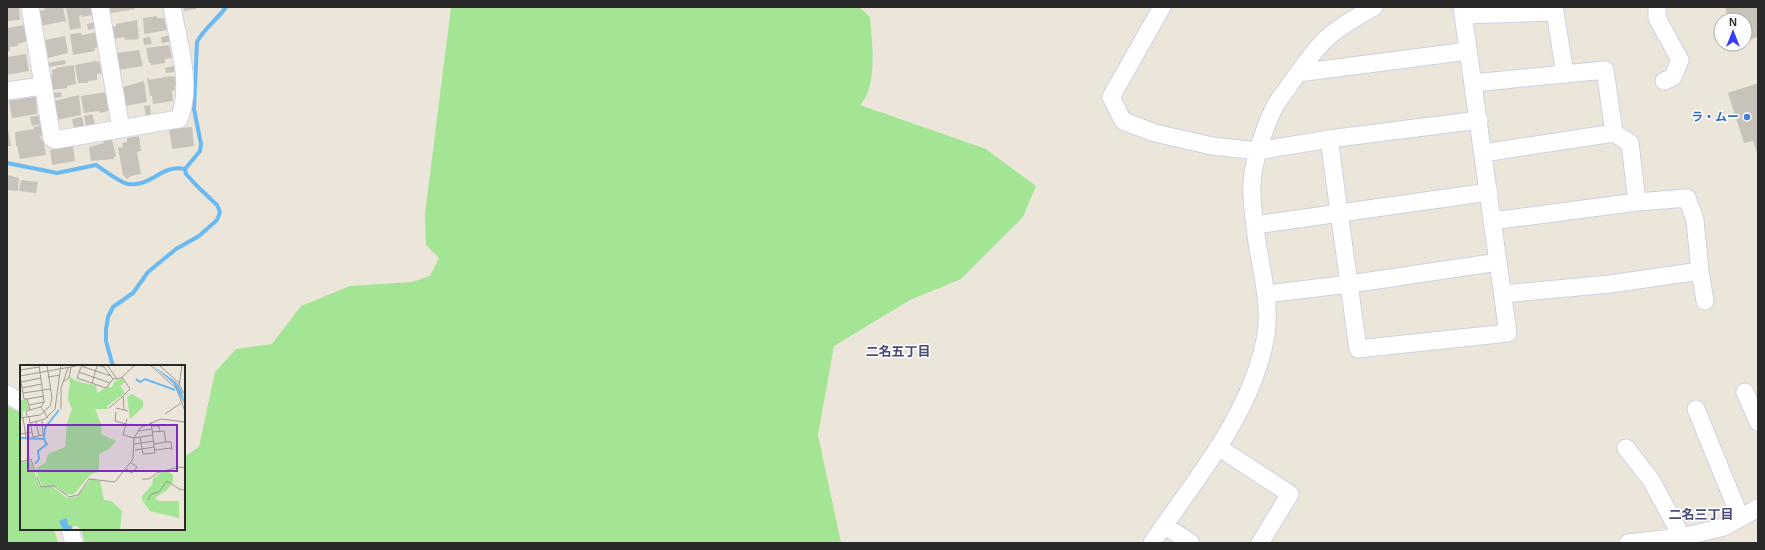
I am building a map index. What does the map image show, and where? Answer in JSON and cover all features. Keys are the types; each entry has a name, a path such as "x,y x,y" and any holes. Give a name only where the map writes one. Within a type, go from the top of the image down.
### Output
{"street":[{"path":"30,7 42,86 52,138 56,140 178,119 181,113 186,83 172,7"},
{"path":"100,7 122,129"},
{"path":"1162,7 1112,97 1123,121 1155,133 1212,146 1258,151 1479,120"},
{"path":"1152,543 1218,447 1241,408 1258,369 1265,343 1268,319 1266,294 1259,260 1252,182 1258,151 1275,106 1298,73 1328,37 1352,19 1374,7"},
{"path":"1657,7 1657,18 1680,60 1672,77 1664,81"},
{"path":"1329,140 1358,349 1508,333 1463,11 1555,12 1566,74"},
{"path":"1298,73 1468,51"},
{"path":"1473,83 1605,70 1614,133"},
{"path":"7,92 42,86"},
{"path":"1483,153 1614,133 1630,143 1637,202"},
{"path":"1255,225 1489,192"},
{"path":"1492,221 1637,202 1687,198 1695,220 1700,271 1705,301"},
{"path":"1266,294 1350,284 1498,262"},
{"path":"1503,294 1610,284 1700,271"},
{"path":"1745,392 1758,422"},
{"path":"7,394 20,401"},
{"path":"1696,409 1740,517"},
{"path":"1218,447 1290,494 1260,543"},
{"path":"1626,448 1651,480 1682,537"},
{"path":"1628,543 1682,537 1724,527 1758,508"},
{"path":"1164,525 1191,543"},
{"path":"70,530 74,543"}],"green space":[{"path":"451,7 859,7 870,17 872,51 872,75 866,97 860,105 986,149 1036,186 1023,217 961,279 910,300 834,346 818,435 841,543 85,543 81,530 185,530 185,456 199,447 215,372 236,349 272,344 301,306 350,286 412,282 430,276 439,258 426,245 425,214"},
{"path":"7,406 20,412 20,530 54,530 58,543 7,543"}],"building":[{"path":"7,7 19,7 20,20 7,21"},
{"path":"45,7 63,7 66,21 40,26 38,11 45,10"},
{"path":"66,7 91,7 92,15 82,17 82,15 79,16 81,28 70,30"},
{"path":"110,7 135,7 135,9 111,13"},
{"path":"183,7 196,7 196,9 184,11"},
{"path":"1725,7 1758,7 1758,37 1753,39 1753,12 1727,12"},
{"path":"157,16 157,18 164,18 167,30 144,34 143,18"},
{"path":"137,20 139,39 125,40 124,37 114,39 113,27 116,26 116,24"},
{"path":"96,22 97,28 88,30 87,24"},
{"path":"25,25 27,41 18,44 18,46 10,47 10,51 7,52 7,28"},
{"path":"97,32 99,47 94,48 95,51 73,55 70,34 81,33 82,35"},
{"path":"171,35 172,41 162,43 161,37"},
{"path":"65,36 68,53 48,58 45,40"},
{"path":"150,37 152,44 144,45 143,38"},
{"path":"169,45 172,58 165,59 165,63 151,65 151,63 149,63 146,48"},
{"path":"139,50 143,66 119,70 116,53"},
{"path":"26,54 29,71 7,75 7,57"},
{"path":"65,60 66,64 48,67 47,63"},
{"path":"99,61 102,73 97,74 97,80 88,81 88,83 78,83 75,65"},
{"path":"74,65 76,84 67,86 67,88 51,90 47,75 53,74 52,70 56,68"},
{"path":"174,66 175,72 166,73 165,68"},
{"path":"171,76 175,77 177,86 174,86 175,90 172,91 173,101 153,104 147,78 149,78 149,80"},
{"path":"144,81 147,102 125,106 123,87"},
{"name":"ラ・ムー","path":"1758,83 1758,156 1753,141 1744,143 1728,93"},
{"path":"61,92 62,97 52,98 51,93"},
{"path":"107,92 110,110 100,113 99,111 84,113 81,96"},
{"path":"79,95 81,115 57,120 54,101"},
{"path":"36,97 37,114 12,118 9,101"},
{"path":"150,105 151,116 146,117 144,106"},
{"path":"92,114 95,124 86,126 84,116"},
{"path":"41,115 43,124 32,126 30,117"},
{"path":"82,117 84,127 74,129 72,119"},
{"path":"43,125 45,135 40,136 44,143 46,155 20,159 16,146 15,132 34,129 33,127"},
{"path":"192,127 194,146 172,149 169,129"},
{"path":"8,129 11,146 7,146"},
{"path":"139,136 141,151 137,152 141,174 131,176 127,179 123,175 118,148 123,147 122,143 127,142 127,138"},
{"path":"112,140 116,156 114,159 91,161 89,147 104,143 103,141"},
{"path":"73,146 75,161 52,165 50,150"},
{"path":"7,175 19,178 18,191 7,190"},
{"path":"21,180 38,182 36,193 19,191"}],"waterway":[{"path":"7,163 57,173 96,165 116,179 128,184 144,182 169,170 177,168 185,169 200,151 201,144 194,109 197,42 203,32 226,7"},
{"path":"113,365 106,341 108,317 113,307 133,293 148,272 176,249 199,236 217,220 220,212 217,205 186,174 185,169"}],"place":[{"name":"ラ・ムー","path":"1747,117"}],"district":[{"name":"二名五丁目","path":"898,351"},
{"name":"二名三丁目","path":"1701,514"}]}
